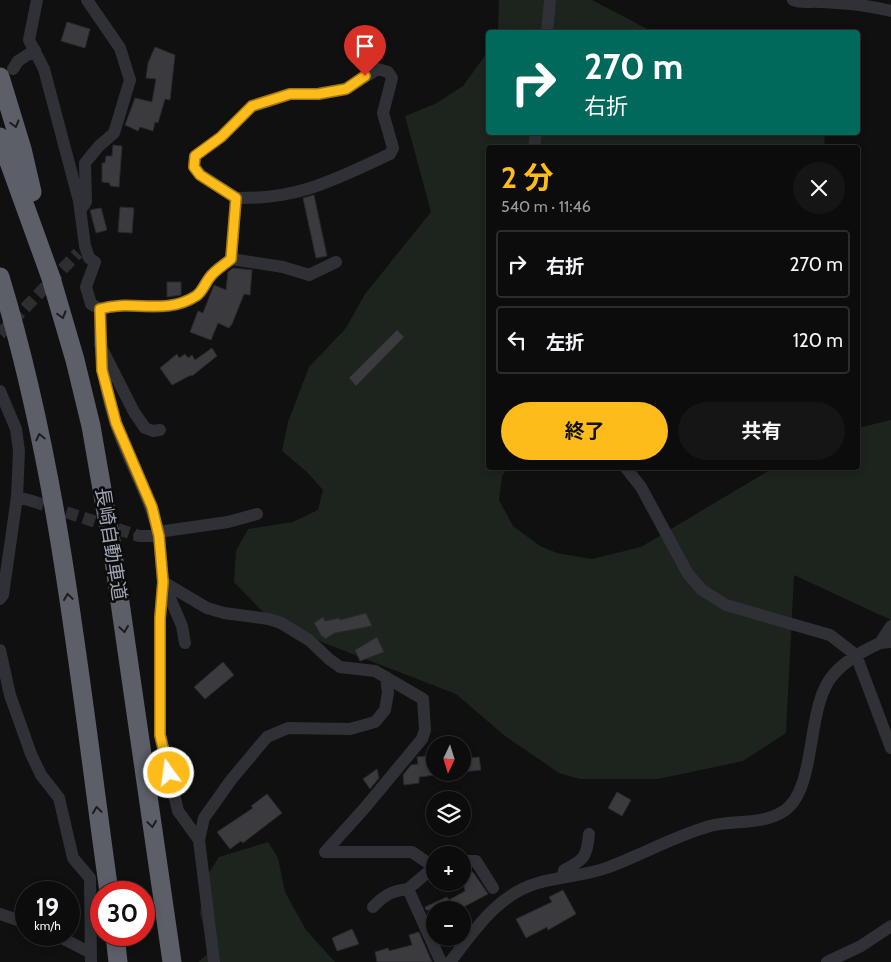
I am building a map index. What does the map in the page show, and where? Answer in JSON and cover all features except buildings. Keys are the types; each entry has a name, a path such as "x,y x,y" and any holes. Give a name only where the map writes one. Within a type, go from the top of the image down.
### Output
{"highway":[{"path":"7,73 51,278"},
{"name":"長崎自動車道","path":"0,137 22,192 51,278 75,360 103,488 172,962"},
{"path":"0,277 14,323 43,450 61,546 107,881"},
{"path":"116,946 118,962"}],"street":[{"path":"37,0 29,40 44,69 80,210 81,249 95,262 86,287 91,304 100,309 113,305 162,308 195,296 202,290 210,277 231,259 236,198"},
{"path":"80,210 86,202 85,163 99,146 114,133 130,80 120,48 87,0"},
{"path":"547,30 550,0"},
{"path":"793,0 802,4 818,1 857,4 891,11"},
{"path":"7,73 18,61 35,50"},
{"path":"378,69 388,72 392,78 383,114 393,148 390,154 327,184 285,196 236,198 200,175 194,167 195,156 221,137 252,106 290,94 318,94 346,89 378,69"},
{"path":"231,259 283,266 309,275 336,262"},
{"path":"100,309 102,370 116,423 152,507 158,534 163,582 160,618 160,735 178,811 199,840"},
{"path":"100,344 134,412 145,428 153,431 160,430"},
{"path":"0,391 16,430 18,444 17,497 3,596 0,599"},
{"path":"628,470 641,487 688,574 702,590 726,605 830,636 856,655 891,748"},
{"path":"17,497 32,501"},
{"path":"139,536 228,522 257,514"},
{"path":"163,582 182,626 185,643"},
{"path":"163,582 208,608 224,614 269,619 281,623 309,640 328,660 340,667 375,671 424,699 425,730 422,739 363,810 324,852 412,852 426,862"},
{"path":"450,962 488,914 514,892 537,883 607,868 694,831 720,824 770,818 785,810 799,791 805,776 819,702 832,676 856,655 885,642 891,626"},
{"path":"0,650 10,695 31,754 41,775 59,798 73,858 90,878 91,957"},
{"path":"214,962 199,840 204,818 231,780 267,737 288,728 350,729 375,722 385,710 388,693 386,677"},
{"path":"563,877 564,870 585,857 589,834"},
{"path":"471,861 476,861 493,888"},
{"path":"373,907 382,897 393,891 408,889 426,874"},
{"path":"408,889 441,962"},
{"path":"0,914 15,919"},
{"path":"827,962 861,946 891,926"},
{"path":"74,946 91,957"}],"shaded area":[{"path":"499,0 592,0 649,30 498,30"},
{"path":"486,54 486,135 825,135 824,145 486,145 486,470 506,470 502,477 499,500 513,526 540,546 557,553 592,559 641,547 770,470 860,470 860,428 891,420 891,620 794,575 786,733 743,761 658,779 580,779 559,773 505,736 456,694 324,643 262,611 234,582 236,551 248,529 293,522 318,510 323,490 307,472 282,451 288,422 309,367 346,328 365,294 431,212 405,116 435,104 463,86"},
{"path":"268,842 278,858 285,892 306,930 335,962 198,962 211,951 200,914 204,881 219,857"}],"tunnel":[{"path":"0,334 78,253"},
{"path":"32,501 139,536"}],"route":[{"path":"169,773 160,735 158,692 163,582 159,536 152,507 116,423 102,370 100,309 113,305 162,308 195,296 202,290 210,277 231,259 236,198 200,175 194,167 195,156 221,137 252,106 290,94 318,94 346,89 365,76"}]}
